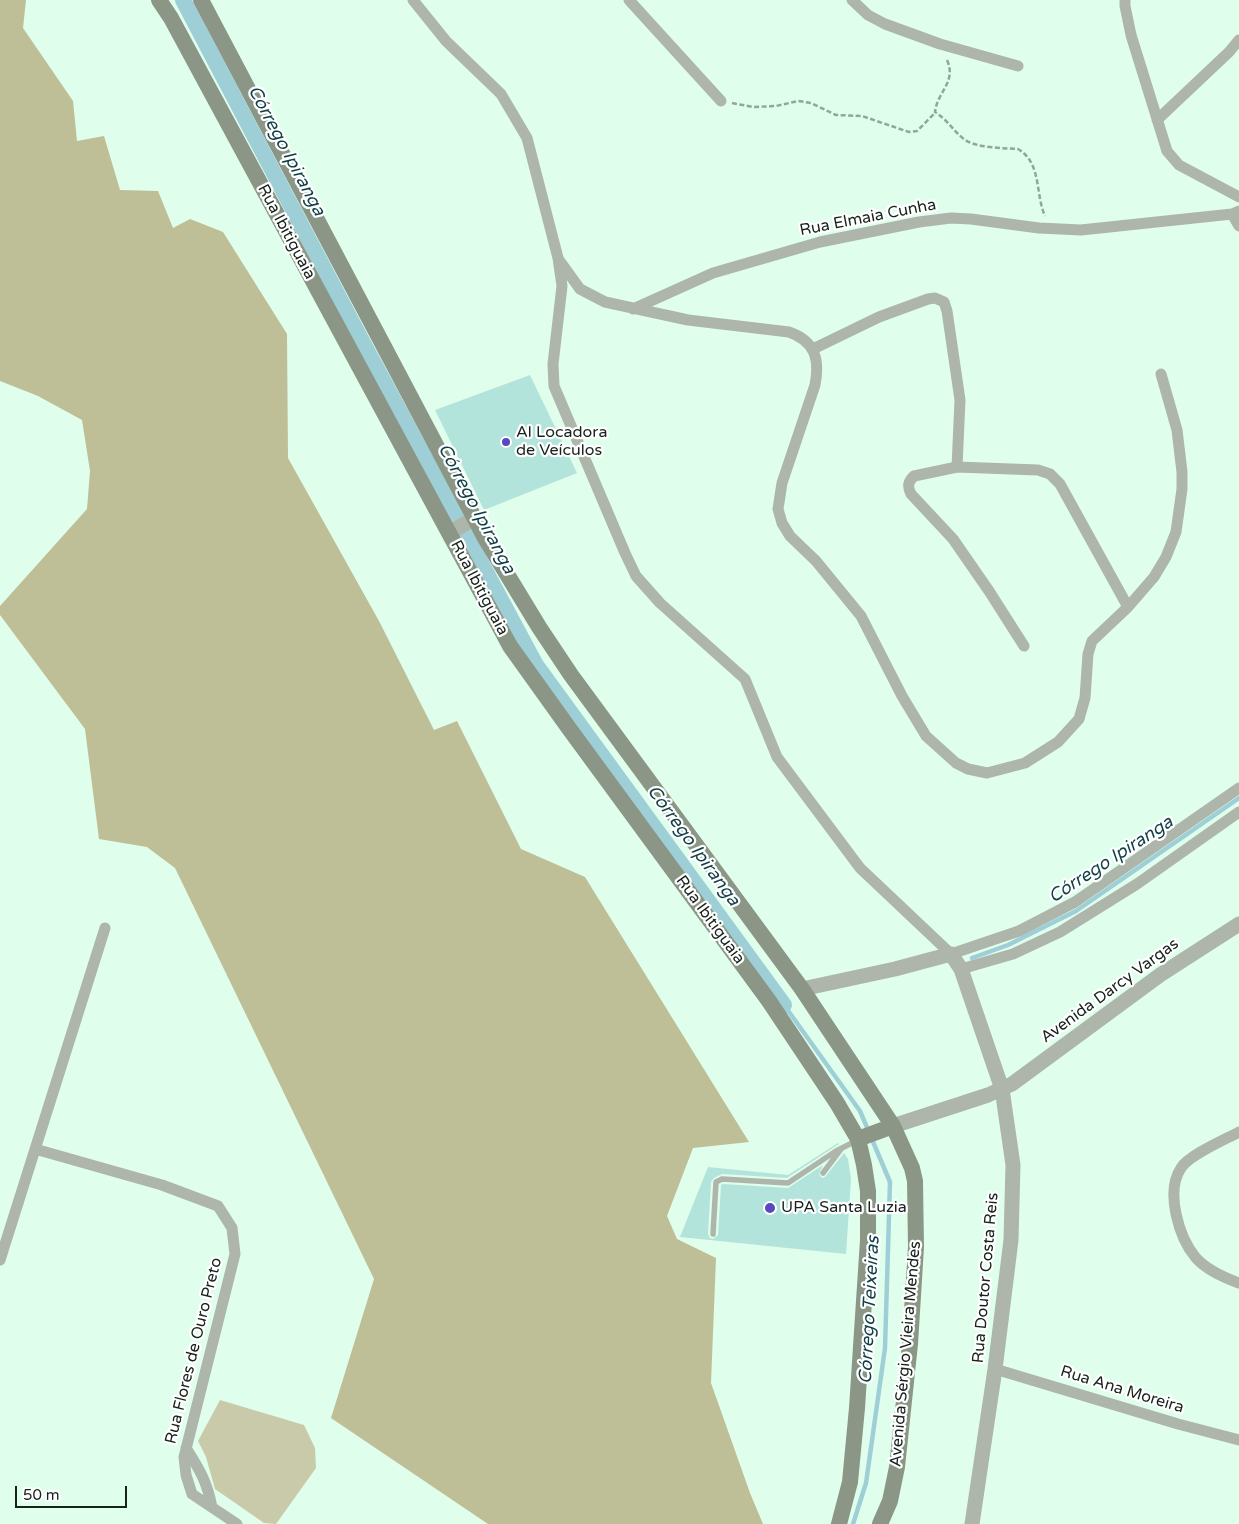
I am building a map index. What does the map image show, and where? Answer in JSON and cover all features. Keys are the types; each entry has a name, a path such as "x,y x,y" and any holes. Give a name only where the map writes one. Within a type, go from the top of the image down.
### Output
{"main road":[{"name":"Rua Ibitiguaia","path":"159,0 171,18 452,531 510,646 768,1001 861,1138"},
{"name":"Rua Ibitiguaia","path":"202,0 473,519 539,627 571,675 802,989 888,1128"},
{"path":"839,1524 850,1482 858,1408 868,1240 868,1191 861,1138 888,1128"},
{"name":"Avenida Sérgio Vieira Mendes","path":"880,1524 890,1501 896,1467 910,1344 916,1247 915,1182 912,1168 888,1128"}],"street":[{"path":"413,0 446,41 501,94 527,138 558,258 562,286 553,364 554,386 624,553 636,576 660,603 745,678 777,757 785,769 860,868 951,954"},
{"path":"629,0 721,101"},
{"path":"852,0 868,15 877,20 940,44 1018,66"},
{"path":"1125,0 1131,34 1167,151 1179,165 1239,197"},
{"path":"1156,120 1234,52 1239,40"},
{"path":"1236,213 1239,226"},
{"name":"Rua Elmaia Cunha","path":"632,309 713,273 820,242 919,222 951,218 971,218 1052,228 1100,229 1236,213"},
{"path":"558,258 580,289 605,302 688,320 789,332 801,336 813,349 818,370 815,385 782,482 778,509 782,523 790,536 816,561 861,616 902,696 926,736 956,763 968,769 987,773 1026,764 1058,742 1079,719 1084,698 1088,654 1092,641 1128,607 1154,577 1166,557 1176,532 1182,489 1182,472 1177,430 1161,374"},
{"path":"813,349 879,317 928,299 935,298 944,302 947,311 960,400 957,466"},
{"path":"1024,646 953,539 910,494 908,487 914,476 957,466 1038,470 1050,474 1060,484 1128,607"},
{"path":"452,531 473,519"},
{"path":"802,989 895,969 951,954 1019,931 1075,902 1239,788"},
{"path":"961,968 1013,954 1060,932 1137,884 1239,812"},
{"name":"Avenida Darcy Vargas","path":"888,1128 988,1095 1012,1084 1160,975 1239,924"},
{"path":"0,1260 105,928"},
{"name":"Rua Doutor Costa Reis","path":"951,954 961,968 1002,1089 1013,1165 1011,1240 995,1369 972,1524"},
{"path":"1239,1132 1187,1160 1180,1169 1176,1179 1174,1205 1180,1231 1197,1258 1224,1277 1239,1282"},
{"name":"Rua Flores de Ouro Preto","path":"35,1149 162,1185 218,1206 232,1228 235,1254 184,1458 186,1475 192,1494 237,1524"},
{"name":"Rua Ana Moreira","path":"995,1369 1178,1424 1239,1440"},
{"path":"186,1448 202,1472 212,1507"}],"lane":[{"path":"713,1234 716,1182 722,1179 788,1183 861,1138"},
{"path":"823,1173 841,1149"}],"path":[{"path":"721,101 753,107 776,106 798,101 811,103 836,115 862,116 910,132 917,130 935,112 936,104 948,84 950,74 940,44"},
{"path":"935,112 946,119 962,138 968,142 977,145 1018,149 1023,152 1029,158 1037,175 1040,202 1044,216 1052,228"}],"green space":[{"path":"0,0 26,0 23,28 73,101 77,141 104,136 120,190 158,191 173,228 190,219 223,232 287,334 288,458 379,621 434,730 457,721 521,849 585,877 749,1142 693,1148 667,1216 677,1239 716,1258 711,1383 763,1524 488,1524 331,1418 374,1279 175,868 147,847 99,839 85,729 0,615 0,606 87,509 90,471 82,420 38,396 0,381"},
{"path":"220,1400 304,1425 315,1448 316,1468 276,1524 264,1523 215,1489 206,1457 198,1441"}],"building":[{"name":"Al Locadora de Veículos","path":"530,375 577,473 484,510 435,410"},
{"name":"UPA Santa Luzia","path":"838,1143 787,1178 722,1174 714,1178 711,1182 708,1234 713,1239 718,1235 721,1185 788,1188 823,1165 819,1174 822,1178 825,1177 844,1153 848,1159 851,1179 846,1254 680,1237 708,1167 788,1175"}],"waterway":[{"name":"Córrego Ipiranga","path":"183,0 362,341 536,665 784,1005"},
{"name":"Córrego Ipiranga","path":"972,958 1008,945 1076,911 1239,798"},
{"name":"Córrego Teixeiras","path":"784,1005 860,1111 890,1182 885,1348 866,1483 853,1524"}],"place":[{"name":"Al Locadora de Veículos","path":"506,442"},
{"name":"UPA Santa Luzia","path":"770,1208"}]}
